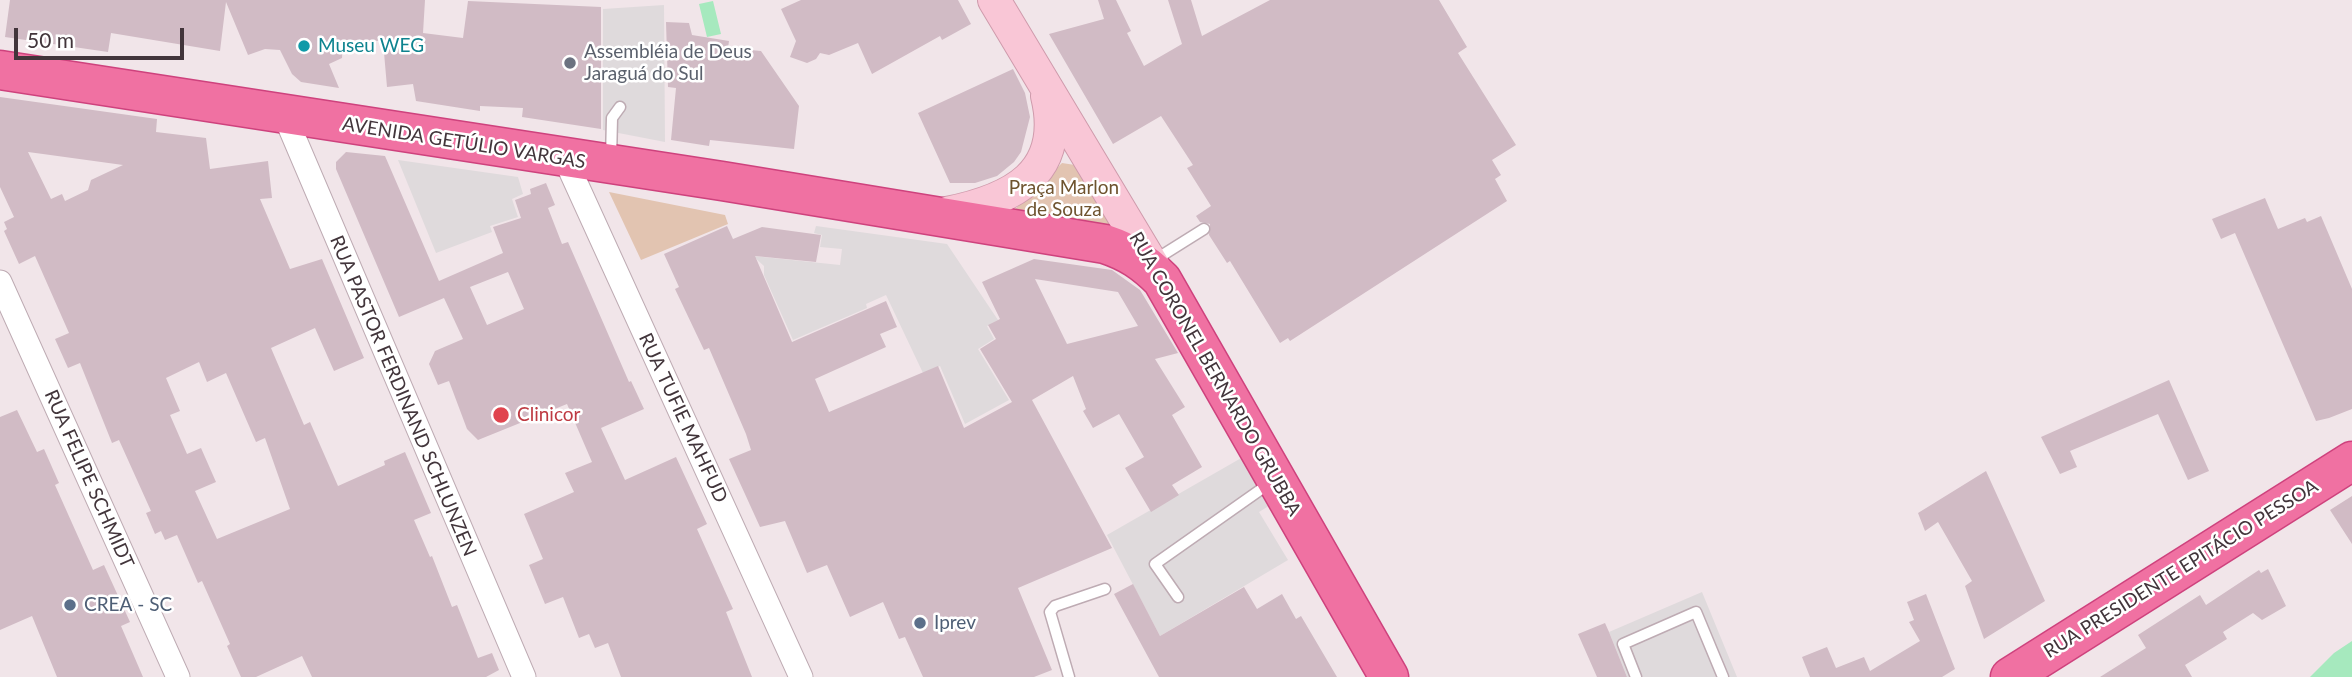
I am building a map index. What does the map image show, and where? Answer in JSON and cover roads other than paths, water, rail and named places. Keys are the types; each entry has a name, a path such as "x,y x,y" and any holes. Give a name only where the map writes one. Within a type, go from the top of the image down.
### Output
{"highway":[{"name":"AVENIDA GETÚLIO VARGAS","path":"0,70 1105,244 1143,261 1156,271"},
{"name":"RUA CORONEL BERNARDO GRUBBA","path":"1156,271 1389,677"},
{"name":"RUA PRESIDENTE EPITÁCIO PESSOA","path":"2010,677 2352,461"}],"street":[{"name":"RUA CORONEL BERNARDO GRUBBA","path":"997,2 1045,88 1156,271"},
{"name":"AVENIDA GETÚLIO VARGAS","path":"929,216 1001,199 1015,191 1041,162 1051,122 1045,88"},
{"name":"RUA PASTOR FERDINAND SCHLUNZEN","path":"284,114 524,677"},
{"path":"1041,162 1064,150 1082,154 1090,160"},
{"name":"RUA TUFIE MAHFUD","path":"565,159 801,677"},
{"name":"RUA FELIPE SCHMIDT","path":"0,282 178,677"}],"lane":[{"path":"611,165 612,118 620,107"},
{"path":"1156,271 1204,229"},
{"path":"1178,597 1155,564 1276,479"},
{"path":"1069,677 1050,612 1055,606 1105,589"},
{"path":"1636,677 1623,644 1696,612 1723,677"}],"place":[{"name":"Museu WEG","path":"304,46"},
{"name":"Assembléia de Deus Jaraguá do Sul","path":"570,63"},
{"name":"Clinicor","path":"501,415"},
{"name":"CREA - SC","path":"70,605"},
{"name":"Iprev","path":"920,623"}],"park label":[{"name":"Praça Marlon de Souza","path":"1064,199"}]}
